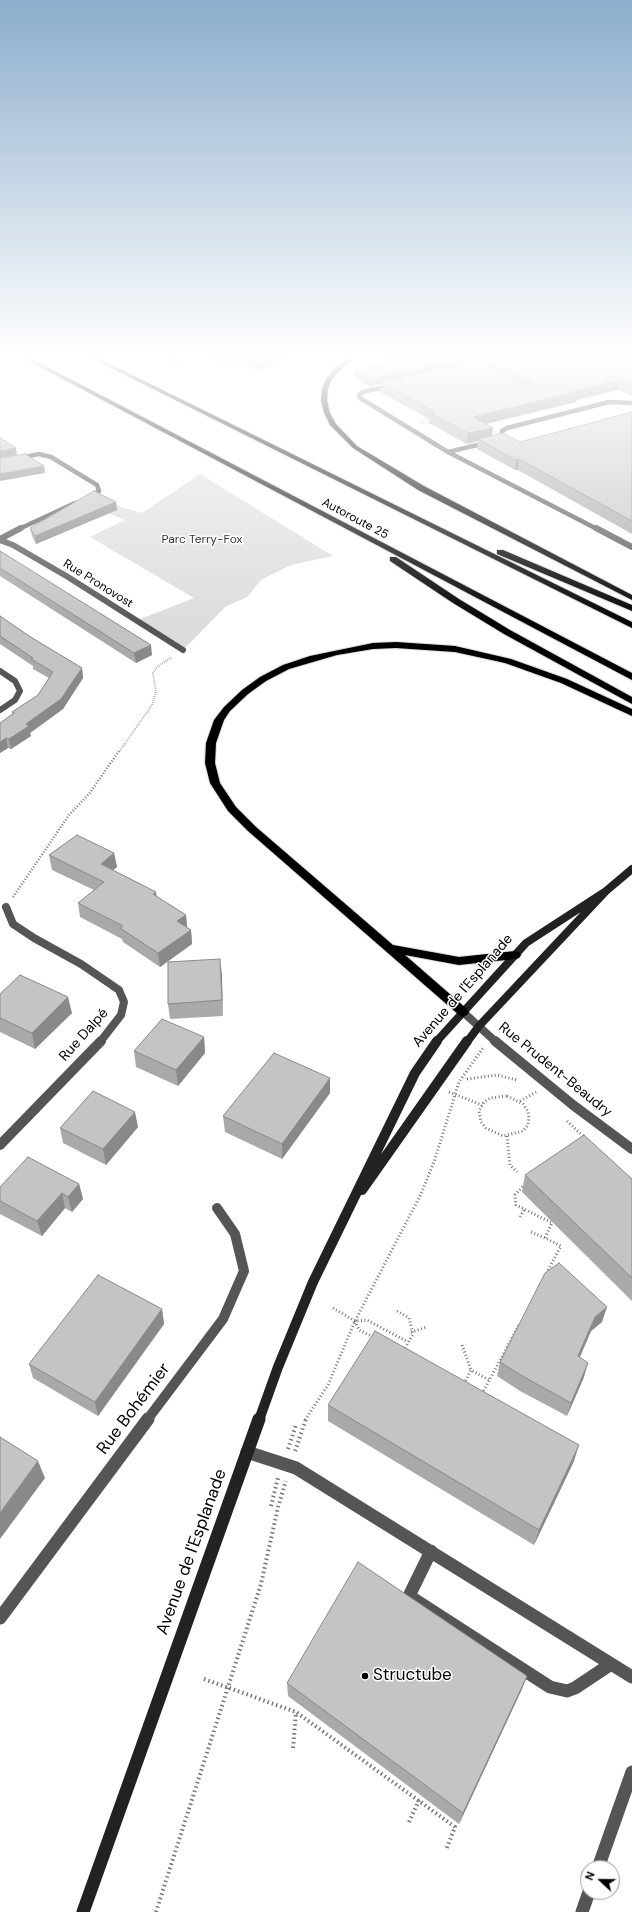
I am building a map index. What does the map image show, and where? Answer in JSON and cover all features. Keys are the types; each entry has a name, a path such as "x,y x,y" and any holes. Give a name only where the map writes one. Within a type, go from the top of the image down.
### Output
{"highway":[{"name":"Autoroute 25","path":"195,447 632,677"},
{"name":"Autoroute 25","path":"274,447 632,625"},
{"path":"355,447 379,464 440,498 632,598"},
{"path":"411,515 552,573 632,608"},
{"path":"340,524 467,608 526,643 632,701"},
{"path":"463,1012 245,823 222,796 215,783 211,770 211,743 220,720 234,702 267,677 308,659 330,653 366,647 411,645 461,650 514,663 564,681 632,713"},
{"path":"388,948 450,960 470,960 515,955"}],"street":[{"path":"440,447 632,547"},
{"path":"448,452 469,447"},
{"path":"0,462 39,454 51,457 97,485 99,491 90,498 38,519 0,539"},
{"name":"Rue Pronovost","path":"0,539 13,545 68,578 183,650"},
{"path":"0,671 14,682 20,691 15,700 0,710"},
{"name":"Avenue de l'Esplanade","path":"348,1210 445,1071 479,1026 606,891 632,869"},
{"name":"Avenue de l'Esplanade","path":"83,1912 247,1452 290,1337 313,1282 415,1073 438,1040 526,943 606,891"},
{"name":"Rue Dalpé","path":"0,1145 104,1038 121,1015 124,1002 119,990 81,964 34,938 13,924 6,907"},
{"name":"Rue Prudent-Beaudry","path":"463,1012 573,1105 632,1149"},
{"name":"Rue Bohémier","path":"0,1618 223,1319 244,1272 235,1234 217,1208"},
{"path":"247,1452 296,1468 632,1676"},
{"path":"431,1551 409,1596 550,1687 562,1690 575,1688 611,1664"},
{"path":"601,1860 632,1772"},
{"path":"582,1912 586,1900"}],"path":[{"path":"6,907 69,815 89,794 152,705 156,692 153,673 157,667 183,650"},
{"path":"467,1078 497,1075 523,1082"},
{"path":"301,1432 305,1420 328,1385 356,1321 421,1194 434,1162 459,1082"},
{"path":"533,1088 540,1095"},
{"path":"449,1092 482,1105"},
{"path":"520,1102 537,1092"},
{"path":"499,1096 512,1098 520,1102 529,1114 528,1125 520,1133 507,1136 493,1133 483,1125 479,1115 482,1105 490,1098 499,1096"},
{"path":"562,1116 587,1140 581,1144"},
{"path":"507,1136 510,1165 517,1172"},
{"path":"527,1182 521,1186 515,1195 516,1205 552,1223 545,1238"},
{"path":"520,1217 524,1210"},
{"path":"530,1232 561,1246 547,1273"},
{"path":"333,1308 356,1321 367,1320 408,1342"},
{"path":"397,1310 409,1318 411,1332 413,1334 402,1353"},
{"path":"480,1396 521,1320"},
{"path":"356,1321 359,1330 378,1340"},
{"path":"411,1332 426,1327"},
{"path":"462,1345 471,1370 489,1380"},
{"path":"468,1390 462,1387 471,1370"},
{"path":"156,1912 265,1570 278,1507"},
{"path":"204,1679 296,1712 456,1827 446,1850"},
{"path":"293,1748 296,1712"},
{"path":"409,1822 419,1800"}],"green space":[{"name":"Parc Terry-Fox","path":"200,474 333,556 291,565 261,580 247,597 225,607 185,648 135,621 194,598 90,537 125,520 83,503 95,499 142,513"}],"building":[{"path":"0,447 16,448 0,451"},
{"path":"493,447 632,447 632,521 519,459 516,460"},
{"path":"25,454 44,466 0,474 0,458"},
{"path":"94,491 116,502 35,536 30,528"},
{"path":"0,551 151,645 134,653 0,568"},
{"path":"0,616 29,636 82,668 61,699 26,724 29,726 9,739 6,738 0,742 0,723 14,713 12,712 38,695 53,672 31,659 33,658 0,636"},
{"path":"77,835 114,853 101,864 156,892 153,894 186,915 177,921 191,930 158,953 120,928 123,926 78,903 104,882 49,855"},
{"path":"220,959 222,1000 168,1004 168,962"},
{"path":"20,975 68,997 32,1033 0,1018 0,994"},
{"path":"162,1019 204,1037 176,1070 134,1051"},
{"path":"274,1053 330,1078 282,1144 223,1116"},
{"path":"93,1091 135,1112 103,1149 60,1128"},
{"path":"584,1135 632,1179 632,1278 525,1175"},
{"path":"28,1157 79,1184 68,1197 62,1193 37,1221 0,1201 0,1187"},
{"path":"559,1263 607,1307 595,1317 578,1356 588,1363 571,1403 500,1362 545,1273"},
{"path":"98,1275 162,1309 95,1402 29,1364"},
{"path":"375,1331 579,1445 539,1530 328,1405"},
{"path":"0,1437 38,1461 0,1513"},
{"path":"358,1562 527,1676 463,1813 287,1683"}],"place":[{"name":"Structube","path":"365,1676"}]}
